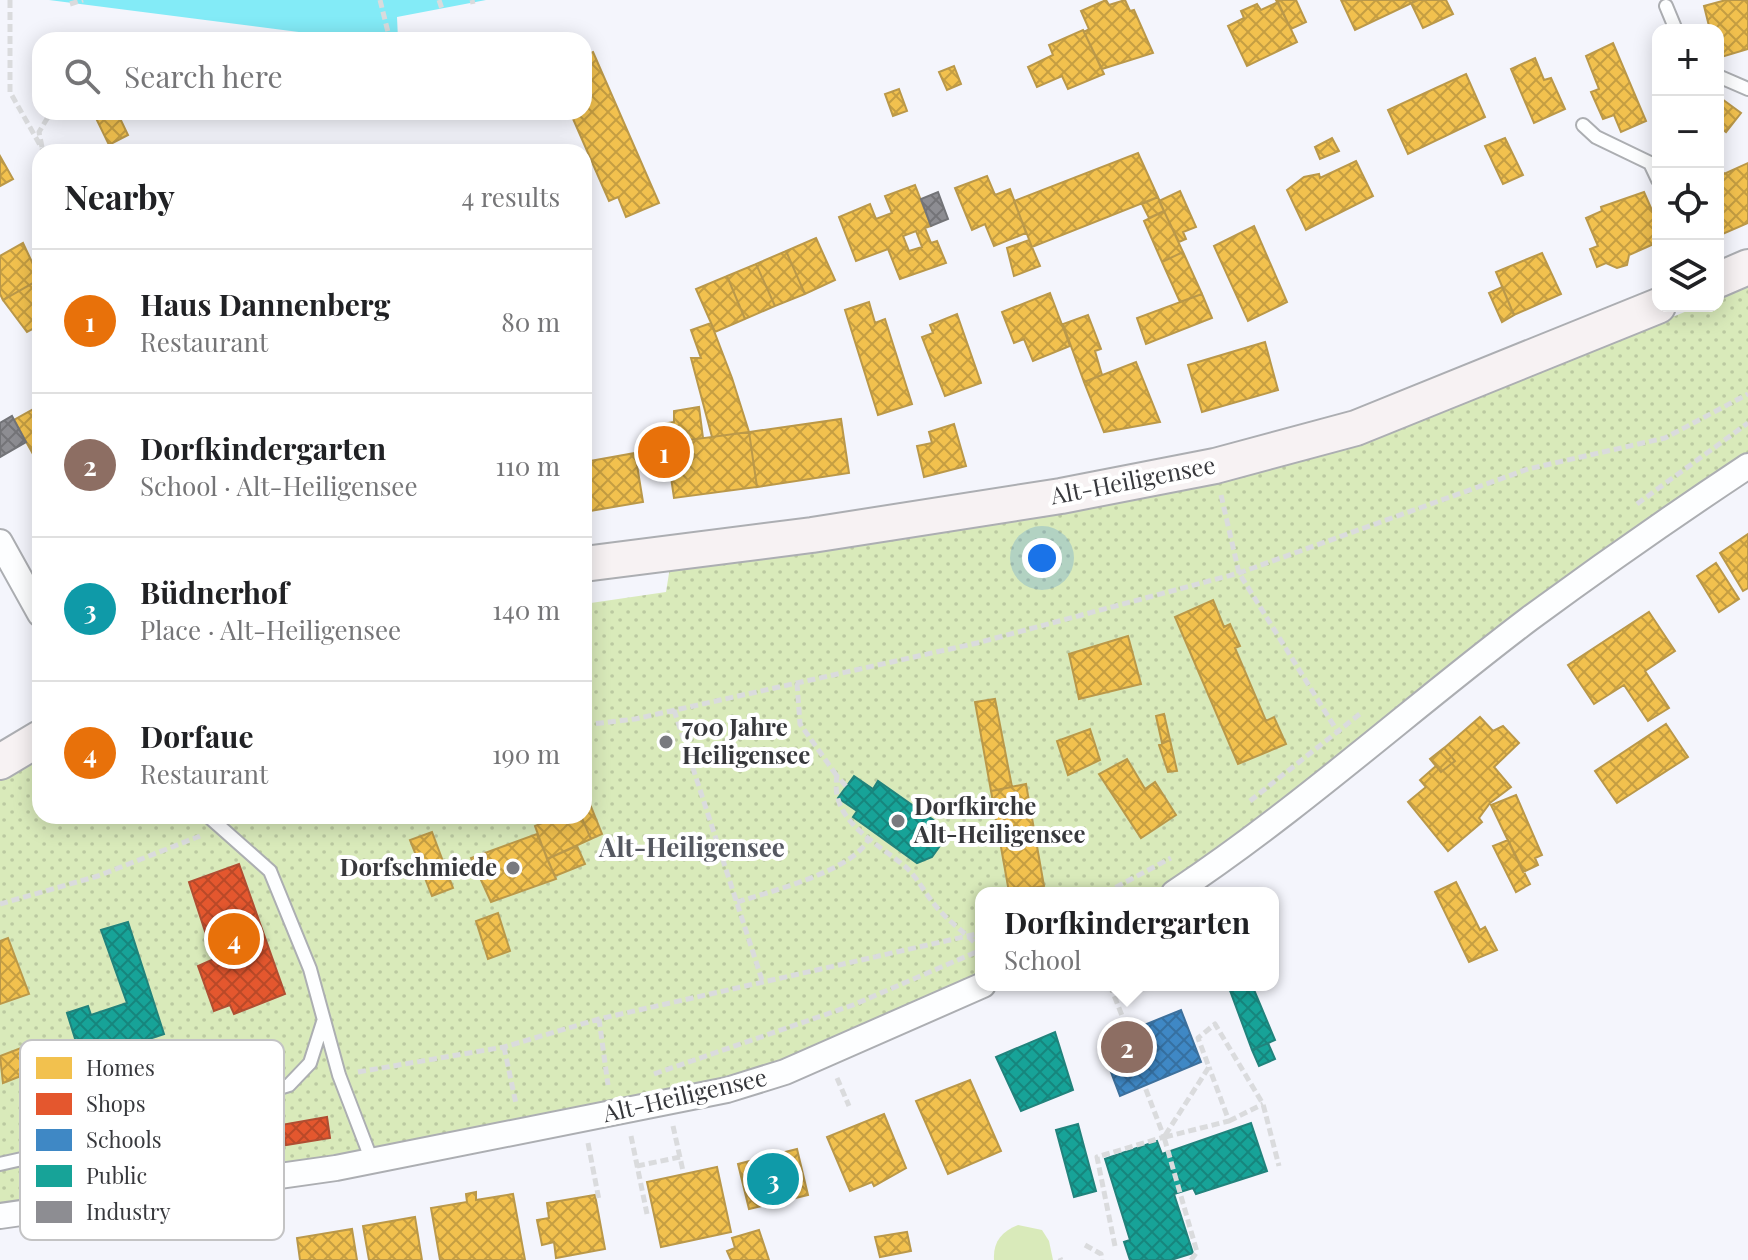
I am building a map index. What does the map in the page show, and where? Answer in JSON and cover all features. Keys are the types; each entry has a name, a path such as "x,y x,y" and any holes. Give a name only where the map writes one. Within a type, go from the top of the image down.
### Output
{"main road":[{"path":"1724,277 1748,267"},
{"name":"Alt-Heiligensee","path":"592,563 812,535 1061,496 1215,466 1356,428 1652,308"},
{"path":"0,762 32,743"}],"street":[{"path":"1183,887 1356,759 1529,620 1748,466"},
{"path":"0,542 32,600"},
{"name":"Alt-Heiligensee","path":"284,1174 372,1161 522,1132 757,1082 975,988"},
{"name":"Alt-Heiligensee","path":"0,1216 20,1213"}],"lane":[{"path":"1666,6 1674,24"},
{"path":"1724,79 1748,89"},
{"path":"1583,125 1596,137 1650,163 1652,168"},
{"path":"219,824 270,871 306,958 339,1075 372,1161"},
{"path":"284,1087 310,1063 323,1022"},
{"path":"0,1164 20,1160"}],"path":[{"path":"10,0 10,92 40,144"},
{"path":"70,4 83,0"},
{"path":"380,0 388,32"},
{"path":"439,0 442,9"},
{"path":"42,144 39,132 46,120"},
{"path":"592,724 674,710 977,643 1239,573 1528,469 1665,438 1748,394"},
{"path":"1215,466 1239,573 1356,759"},
{"path":"797,683 800,724 846,786"},
{"path":"674,710 763,983"},
{"path":"837,776 834,790 839,806 868,840 907,869 944,915 975,943"},
{"path":"0,904 98,876 232,824"},
{"path":"737,902 808,878 850,858 868,840"},
{"path":"339,1075 504,1047 599,1019 975,934"},
{"path":"638,1079 853,1005 975,953"},
{"path":"1112,991 1128,1031"},
{"path":"599,1019 608,1089 623,1084"},
{"path":"1229,1121 1198,1038 1215,1024 1263,1104 1279,1166"},
{"path":"504,1047 522,1132"},
{"path":"1164,1137 1209,1067"},
{"path":"1145,1087 1164,1137 1197,1252 1191,1260"},
{"path":"842,1089 849,1106"},
{"path":"500,1107 531,1101"},
{"path":"1115,1246 1097,1157 1229,1121 1263,1104"},
{"path":"675,1134 683,1171"},
{"path":"632,1142 647,1214"},
{"path":"589,1150 599,1200"},
{"path":"637,1166 680,1157"},
{"path":"1085,1245 1101,1254 1102,1260"}],"green space":[{"path":"1748,285 1748,456 1234,847 1171,887 975,887 975,984 764,1074 284,1168 284,1040 20,1040 20,1204 0,1207 0,779 32,761 32,824 592,824 592,603 666,592 670,567 1059,512 1184,489 1266,469 1430,418 1685,312 1724,312 1724,295"},
{"path":"1018,1225 1042,1230 1049,1241 1053,1260 994,1260 999,1238"}],"water":[{"path":"49,0 486,0 397,17 398,32 299,32"}],"building: Homes":[{"path":"1106,0 1109,5 1125,0 1130,11 1134,10 1153,53 1102,69 1084,32 1089,29 1081,11"},
{"path":"1276,0 1296,0 1306,22 1291,29"},
{"path":"1341,0 1418,0 1355,30"},
{"path":"1417,0 1446,0 1453,14 1423,28 1411,3"},
{"path":"1726,0 1748,0 1748,49 1724,56 1724,24 1708,24 1704,6"},
{"path":"1278,2 1297,42 1247,66 1228,26 1244,18 1241,11 1257,4 1261,10"},
{"path":"1083,30 1104,74 1068,89 1062,76 1037,87 1028,67 1053,55 1049,45"},
{"path":"1613,43 1646,121 1621,132 1614,115 1603,119 1591,92 1599,89 1586,56"},
{"path":"592,52 659,203 626,217 618,197 609,201 592,162 592,144 584,144 574,120 592,120"},
{"path":"1535,58 1544,80 1551,78 1565,109 1534,123 1511,69"},
{"path":"954,66 961,84 947,90 939,72"},
{"path":"1466,74 1485,117 1408,154 1388,110"},
{"path":"899,89 907,111 893,116 885,94"},
{"path":"1724,100 1741,113 1726,132 1724,130"},
{"path":"97,120 121,120 128,135 109,144"},
{"path":"1332,138 1339,151 1320,159 1315,147"},
{"path":"1505,138 1523,175 1503,184 1485,146"},
{"path":"1138,153 1158,197 1032,247 1014,201"},
{"path":"0,156 13,179 0,186"},
{"path":"1356,161 1373,196 1306,230 1287,190 1304,177 1319,174 1320,178"},
{"path":"1748,163 1748,223 1724,233 1724,174"},
{"path":"987,176 995,195 1010,189 1026,233 994,246 985,224 972,230 955,188"},
{"path":"915,185 931,226 925,228 931,243 937,241 946,263 900,279 888,249 856,261 839,217 870,204 876,219 892,213 885,196","holes":["916,231 922,247 909,251 903,236"]},
{"path":"1180,191 1196,227 1183,232 1186,239 1179,242 1159,201"},
{"path":"1644,192 1652,210 1652,245 1629,255 1627,265 1617,268 1606,263 1597,267 1590,249 1598,246 1586,218 1602,211 1601,207"},
{"path":"1158,197 1164,211 1149,218 1142,204"},
{"path":"1164,211 1183,252 1162,262 1144,221"},
{"path":"1254,226 1287,302 1248,321 1214,246"},
{"path":"816,238 835,280 805,294 786,251"},
{"path":"1029,240 1040,266 1014,276 1007,248"},
{"path":"23,243 32,262 32,284 3,300 0,294 0,256"},
{"path":"786,251 805,294 775,306 756,264"},
{"path":"1183,252 1202,294 1180,302 1162,262"},
{"path":"1542,253 1561,294 1514,315 1496,272"},
{"path":"756,264 775,306 745,319 727,276"},
{"path":"727,276 745,319 715,332 696,289"},
{"path":"32,284 32,329 27,332 3,300"},
{"path":"1502,287 1514,315 1502,322 1489,293"},
{"path":"1050,293 1070,346 1033,361 1024,339 1014,343 1002,312"},
{"path":"1202,294 1212,318 1146,344 1137,318"},
{"path":"869,302 875,323 885,319 912,404 878,415 845,310"},
{"path":"957,314 981,383 945,396 922,337 933,333 930,325"},
{"path":"1088,315 1101,349 1095,351 1102,375 1084,382 1063,324"},
{"path":"711,323 749,432 712,437 691,358 701,358 691,330"},
{"path":"1265,342 1278,390 1202,412 1188,365"},
{"path":"1136,362 1160,422 1104,432 1084,382"},
{"path":"699,407 703,438 666,443 662,424 674,422 674,411"},
{"path":"32,410 32,452 14,420"},
{"path":"841,419 849,473 757,487 749,432"},
{"path":"954,424 966,466 924,477 917,446 932,443 929,432"},
{"path":"749,432 757,487 674,498 666,443"},
{"path":"635,453 643,502 592,511 592,461"},
{"path":"1748,534 1748,588 1743,591 1720,553"},
{"path":"1716,563 1739,599 1719,612 1697,576"},
{"path":"1213,600 1224,627 1230,624 1240,646 1235,648 1266,721 1274,717 1286,744 1238,764 1175,617"},
{"path":"1649,612 1675,651 1645,671 1669,708 1648,721 1624,685 1594,704 1568,665"},
{"path":"1128,636 1141,684 1079,699 1069,654"},
{"path":"995,699 1012,787 991,791 975,702"},
{"path":"1164,714 1170,740 1162,743 1156,716"},
{"path":"1480,717 1493,731 1503,726 1519,743 1494,767 1511,787 1490,803 1479,818 1482,822 1448,851 1408,802 1426,787 1420,780 1436,766 1441,772 1455,761 1444,748"},
{"path":"1666,724 1688,757 1617,803 1595,771"},
{"path":"1090,729 1100,760 1068,775 1057,741"},
{"path":"1170,740 1177,771 1168,772 1159,745"},
{"path":"1444,748 1455,761 1441,772 1430,759"},
{"path":"1127,759 1145,789 1155,782 1176,815 1141,838 1099,774"},
{"path":"1026,784 1044,886 1008,887 991,791"},
{"path":"1516,795 1542,855 1535,858 1538,865 1523,872 1491,805"},
{"path":"592,809 602,834 591,839 584,824 592,824"},
{"path":"584,824 591,839 547,859 535,826"},
{"path":"432,832 453,888 432,896 410,840"},
{"name":"Dorfschmiede","path":"537,834 556,879 491,902 471,858"},
{"path":"1508,840 1530,884 1516,892 1493,846"},
{"path":"577,846 585,864 555,876 547,859"},
{"path":"1456,882 1480,930 1485,927 1497,950 1469,962 1435,892"},
{"path":"498,913 510,951 488,959 476,921"},
{"path":"8,938 29,994 0,1004 0,941"},
{"path":"20,1048 20,1076 3,1083 0,1056"},
{"path":"970,1080 1001,1151 948,1174 916,1101"},
{"path":"884,1114 906,1168 874,1186 872,1182 850,1191 827,1137"},
{"path":"797,1149 808,1195 749,1209 738,1164"},
{"path":"717,1167 731,1232 661,1247 647,1182"},
{"path":"476,1192 476,1200 513,1194 525,1260 440,1260 431,1208 467,1202 466,1194"},
{"path":"595,1195 605,1249 556,1258 554,1242 542,1245 537,1220 549,1218 547,1203"},
{"path":"415,1217 422,1260 369,1260 363,1226"},
{"path":"352,1229 357,1260 300,1260 297,1238"},
{"path":"759,1230 769,1260 731,1260 727,1251 735,1248 732,1238"},
{"path":"907,1232 911,1251 880,1257 875,1237"}],"building: Shops":[{"path":"239,864 285,994 234,1014 230,1005 214,1011 198,966 214,959 189,882"},
{"path":"327,1117 330,1138 286,1145 284,1124"}],"building: Schools":[{"path":"1181,1010 1201,1062 1120,1096 1100,1043"}],"building: Public":[{"name":"Dorfkirche Alt-Heiligensee","path":"854,776 873,789 878,781 942,826 942,843 932,857 917,863 853,817 857,811 838,798"},
{"path":"128,922 164,1034 146,1040 75,1040 67,1013 88,1006 91,1015 127,1003 101,930"},
{"path":"1230,991 1255,991 1275,1040 1252,1050"},
{"path":"1055,1032 1073,1090 1021,1111 996,1057"},
{"path":"1268,1043 1275,1059 1259,1066 1252,1050"},
{"path":"1251,1123 1267,1171 1196,1194 1193,1188 1174,1194 1193,1253 1171,1260 1130,1260 1124,1242 1130,1240 1105,1159 1157,1141 1162,1154"},
{"path":"1078,1124 1096,1191 1074,1197 1056,1130"}],"building: Industry":[{"path":"938,192 948,219 931,226 921,199"},
{"path":"12,416 26,442 0,457 0,423"}],"place":[{"name":"Haus Dannenberg","path":"664,452"},
{"name":"700 Jahre Heiligensee","path":"666,742"},
{"name":"Dorfkirche Alt-Heiligensee","path":"898,821"},
{"name":"Dorfschmiede","path":"513,868"},
{"name":"Dorfaue","path":"234,939"},
{"name":"Dorfkindergarten","path":"1127,1047"},
{"name":"Büdnerhof","path":"773,1179"}],"district":[{"name":"Alt-Heiligensee","path":"692,848"}]}
